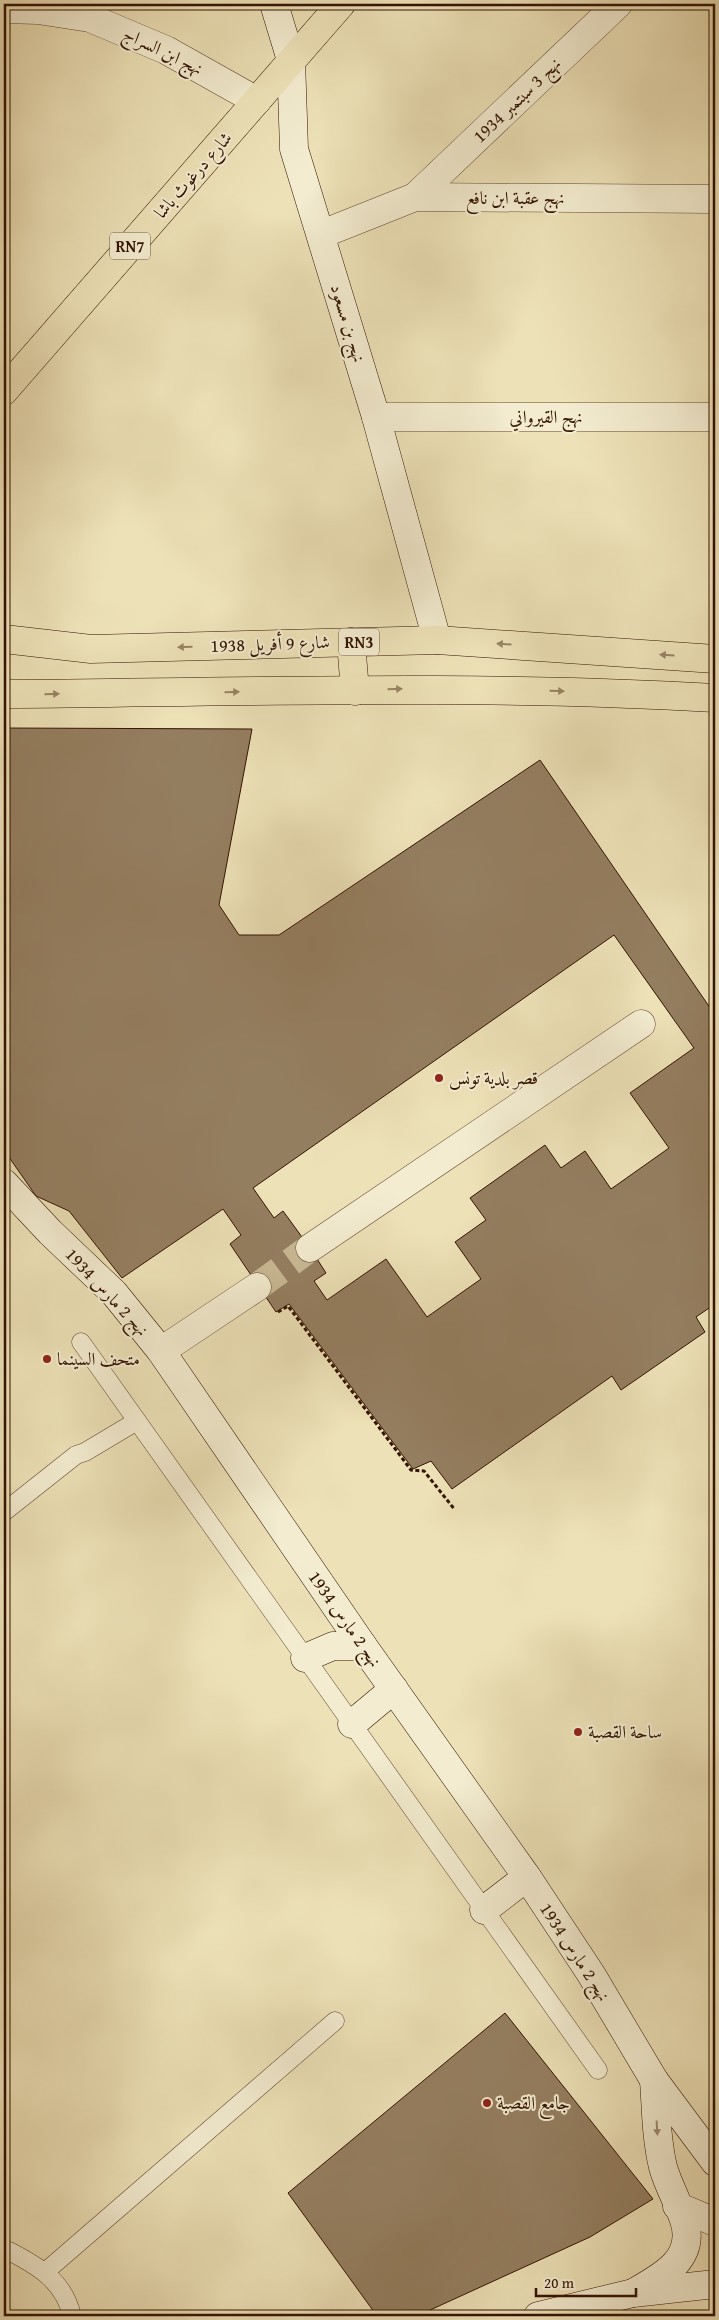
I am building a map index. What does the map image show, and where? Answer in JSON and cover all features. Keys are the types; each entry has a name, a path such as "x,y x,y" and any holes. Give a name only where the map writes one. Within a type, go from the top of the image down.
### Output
{"main road":[{"name":"شارع درغوث باشا","path":"4,391 341,4"},
{"name":"شارع 9 أفريل 1938","path":"4,639 91,649 437,640 715,659"},
{"path":"352,642 355,691"},
{"path":"4,655 91,649"},
{"path":"4,694 413,689 617,692 715,698"}],"street":[{"name":"نهج بن مسعود","path":"274,4 291,60 294,149 322,234 376,417 437,640"},
{"name":"نهج 3 سبتمبر 1934","path":"415,197 618,4"},
{"name":"نهج ابن السراج","path":"4,9 38,10 90,18 166,50 257,101"},
{"name":"نهج عقبة ابن نافع","path":"322,234 415,197 715,199"},
{"name":"نهج القيرواني","path":"376,417 715,417"},
{"path":"310,1248 641,1024"},
{"name":"نهج 2 مارس 1934","path":"4,1183 50,1232 114,1293 161,1351 363,1646 527,1877 591,1974 654,2080 715,2162"},
{"path":"161,1351 256,1288"},
{"path":"305,1658 333,1646 363,1646"},
{"path":"352,1724 394,1689"},
{"path":"484,1910 527,1877"},
{"name":"نهج 2 مارس 1934","path":"633,2293 665,2275 678,2263 684,2252 687,2232 664,2168 658,2138 654,2080"},
{"path":"677,2206 715,2222"},
{"path":"538,2316 633,2293 715,2284"}],"lane":[{"path":"81,1342 598,2070"},
{"path":"4,1512 76,1455 86,1452 137,1421"},
{"path":"45,2272 335,2021"},
{"path":"4,2250 45,2272 56,2282 72,2316"}],"path":[{"path":"256,1288 273,1315 288,1306 411,1470 424,1471 455,1510"}],"building":[{"path":"4,728 252,729 219,905 239,935 279,935 540,760 715,1015 715,1304 696,1317 705,1332 621,1390 612,1376 452,1489 431,1461 413,1469 289,1304 276,1312 230,1244 241,1235 223,1209 122,1278 69,1211 36,1196 4,1150","holes":["614,935 694,1048 630,1093 669,1148 611,1189 585,1151 561,1168 545,1145 470,1198 486,1220 455,1242 481,1279 427,1317 386,1259 327,1300 314,1281 326,1273 310,1248 283,1211 274,1218 253,1188"]},
{"name":"جامع القصبة","path":"505,2013 653,2199 590,2237 417,2316 377,2316 288,2193"}],"tunnel":[{"path":"257,1287 310,1248"}],"place":[{"name":"قصر بلدية تونس","path":"439,1078"},
{"name":"متحف السينما","path":"47,1359"},
{"name":"ساحة القصبة","path":"578,1732"},
{"name":"جامع القصبة","path":"487,2103"}]}
